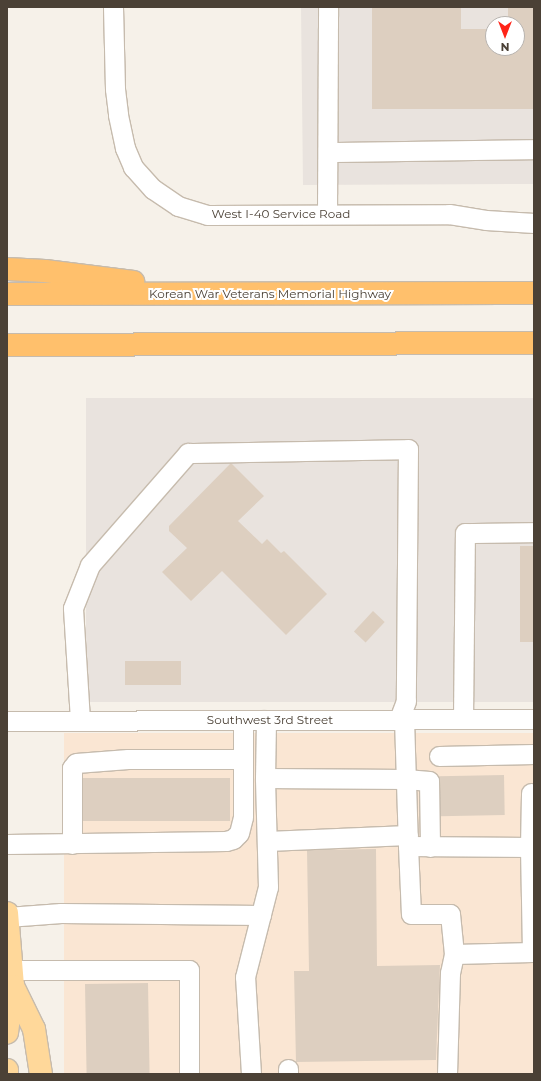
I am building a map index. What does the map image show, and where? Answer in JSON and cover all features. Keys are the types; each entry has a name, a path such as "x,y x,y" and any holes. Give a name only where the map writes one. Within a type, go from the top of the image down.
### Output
{"highway":[{"path":"7,269 45,271 237,295"},
{"name":"Korean War Veterans Memorial Highway","path":"7,294 237,295 534,293"},
{"path":"7,345 534,343"},
{"path":"7,356 75,345"}],"main road":[{"path":"7,913 12,978 7,1033"},
{"path":"12,978 34,1029 41,1074"}],"street":[{"name":"West I-40 Service Road","path":"113,7 118,115 125,148 133,167 153,188 178,206 207,215 449,214 486,220 534,223"},
{"path":"327,214 328,7"},
{"path":"328,152 534,149"},
{"path":"80,720 73,608 90,565 188,453 408,449 406,701 401,719 406,779 411,914 450,914 454,954 450,972 447,1074"},
{"path":"463,719 464,533 534,532"},
{"name":"Southwest 3rd Street","path":"7,721 534,719"},
{"path":"7,844 226,841 233,839 239,833 243,817 243,720"},
{"path":"251,1074 245,977 268,887 265,778 266,720"},
{"path":"439,756 534,754"},
{"path":"72,844 72,768 76,763 128,759 243,759"},
{"path":"265,778 406,779 429,781 430,847"},
{"path":"454,954 532,952 530,793"},
{"path":"267,841 408,841 430,847 530,847"},
{"path":"7,917 61,913 261,914"},
{"path":"12,978 189,970 190,1074"}],"shaded area":[{"path":"301,7 534,7 534,184 303,185"},
{"path":"86,398 534,398 534,702 86,702"},
{"path":"64,733 534,733 534,1074 64,1074"}],"building":[{"path":"372,7 461,7 461,29 485,29 485,56 525,56 525,16 508,16 508,7 534,7 534,109 372,109"},
{"path":"231,463 264,496 238,521 262,544 267,539 281,553 284,551 327,594 286,635 222,571 191,601 162,572 187,548 169,531 169,526"},
{"path":"520,546 534,546 534,642 520,642"},
{"path":"373,611 385,622 366,642 354,631"},
{"path":"125,661 181,661 181,685 125,685"},
{"path":"504,775 505,815 440,816 439,776"},
{"path":"83,778 230,778 230,821 83,821"},
{"path":"376,849 377,966 440,965 436,1060 296,1062 294,971 309,971 307,850"},
{"path":"148,983 150,1074 87,1074 85,984"}]}
